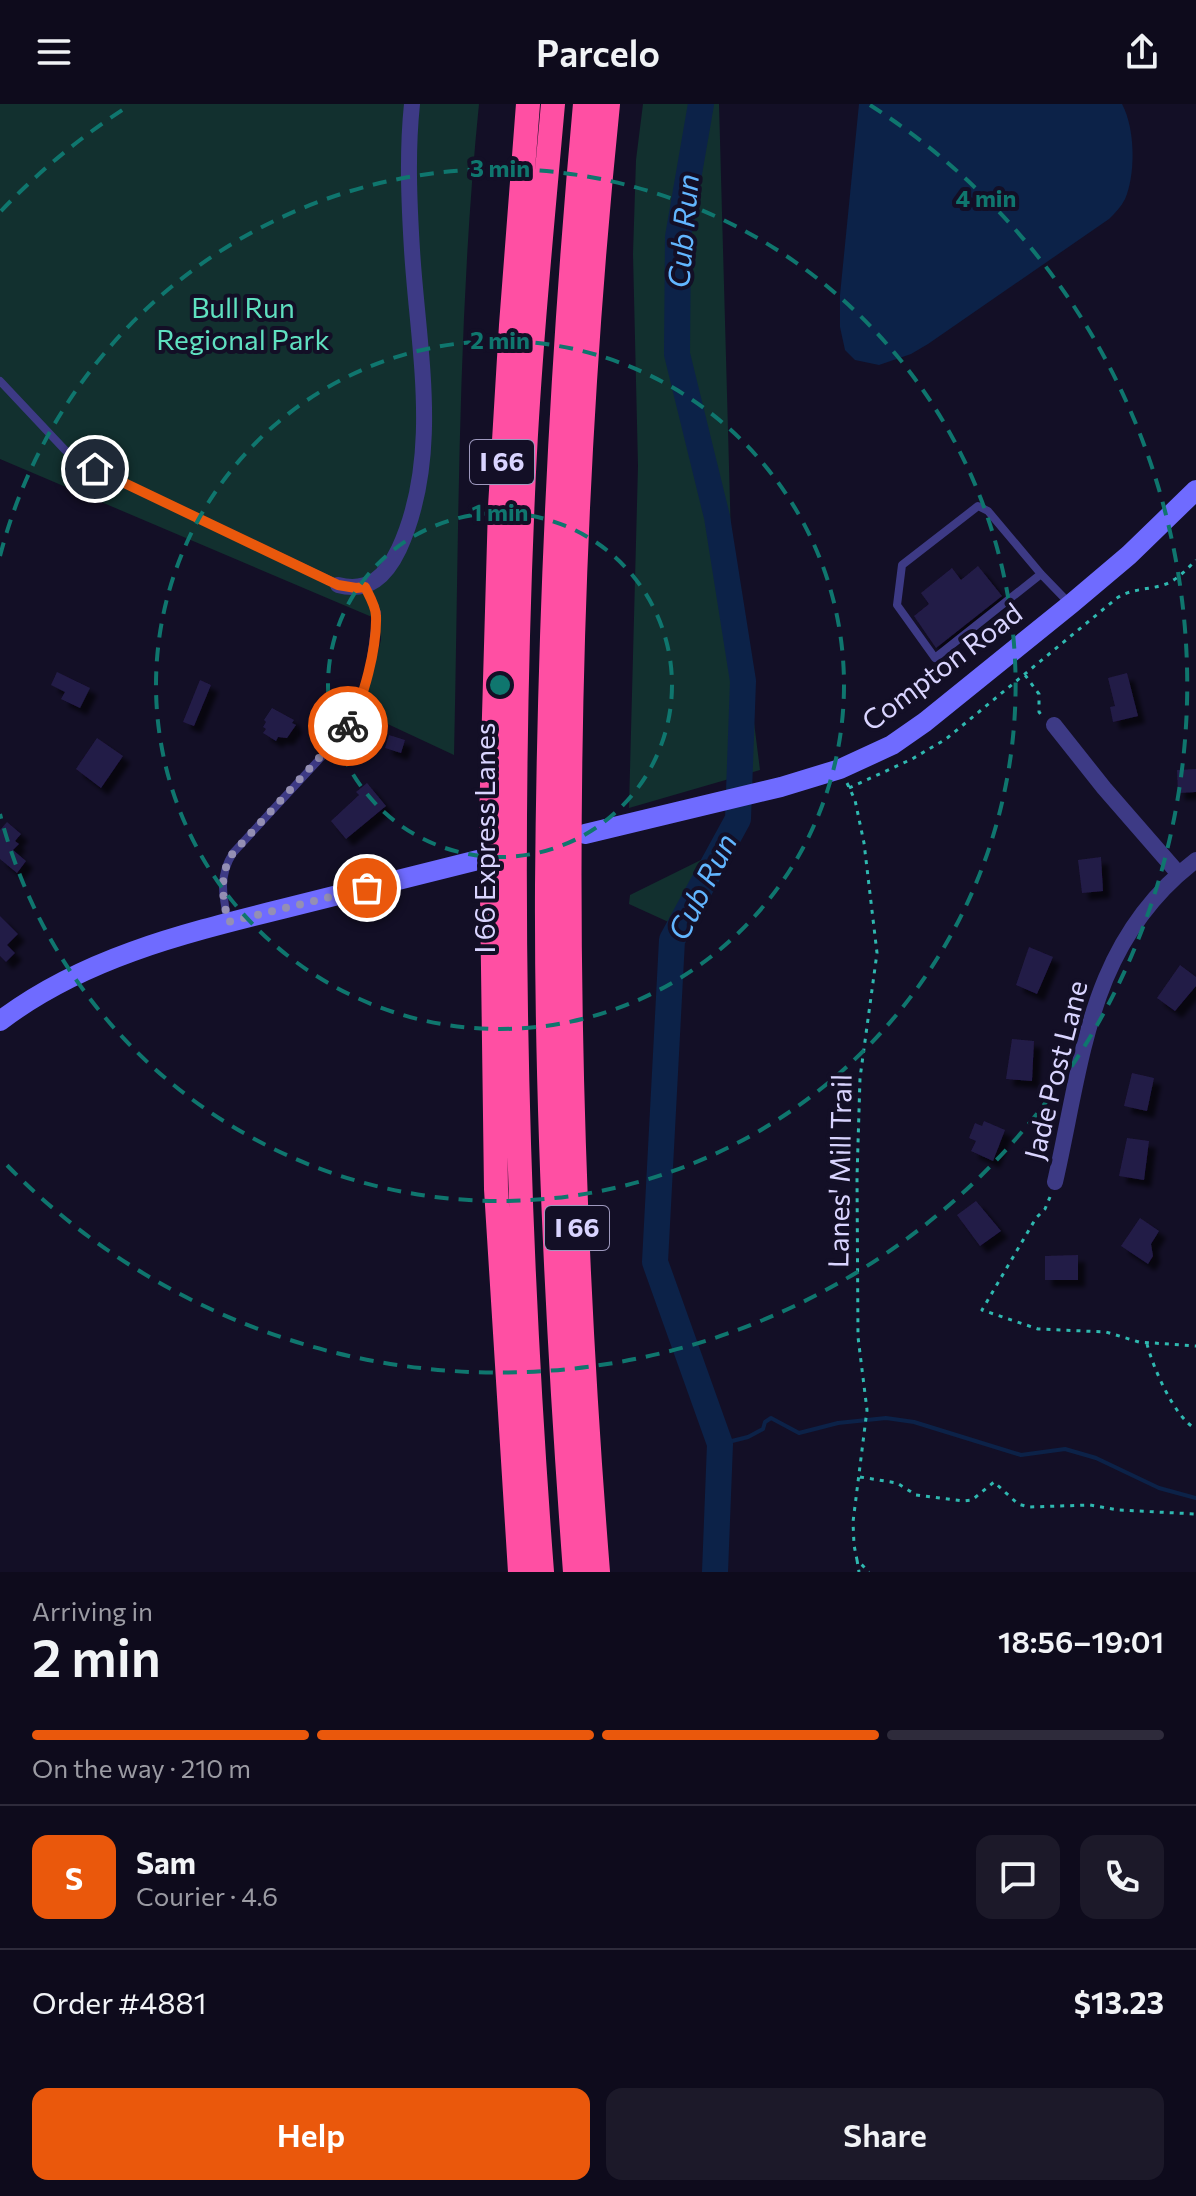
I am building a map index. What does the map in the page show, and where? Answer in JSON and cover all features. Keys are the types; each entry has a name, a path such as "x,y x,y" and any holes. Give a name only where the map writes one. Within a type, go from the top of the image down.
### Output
{"highway":[{"name":"I 66","path":"520,1572 496,1189 502,894 491,820 501,491 528,104"},
{"name":"I 66 Express Lanes","path":"542,1572 502,894 515,813 525,469 533,328 553,104"},
{"path":"560,798 562,409 585,104"},
{"name":"I 66","path":"598,1572 583,1362 558,887 560,798 574,646 594,258 608,104"},
{"path":"558,887 552,1188 561,1385 575,1572"}],"street":[{"path":"338,585 365,587 380,578 395,557 412,517 421,468 424,391 410,204 412,104"},
{"name":"Compton Road","path":"585,834 781,787 845,778 925,722 1071,604 1129,555 1196,490"},
{"path":"1054,725 1178,873"},
{"path":"0,1021 49,988 88,968 168,938 478,860"},
{"name":"Jade Post Lane","path":"1055,1182 1088,1026 1100,988 1135,922 1160,891 1196,860"}],"lane":[{"path":"0,381 65,450 87,466 338,585"},
{"path":"1041,574 935,658 897,605 902,565 978,506 988,511 1041,574 1071,604"},
{"path":"228,922 223,886 225,866 233,853 327,751 357,711 370,667 377,613 365,587"}],"path":[{"path":"845,778 912,759 946,739 1126,592 1174,580 1196,560"},
{"path":"1025,675 1039,694 1039,712 1051,728 1054,725"},
{"name":"Lanes' Mill Trail","path":"845,778 864,843 877,953 863,1049 857,1133 858,1337 867,1410 853,1522 859,1572"},
{"path":"1055,1182 1045,1209 1036,1218 982,1310 1038,1329 1106,1332 1147,1343 1196,1346"},
{"path":"1147,1343 1157,1373 1187,1424 1196,1429"},
{"path":"859,1477 883,1479 897,1483 916,1495 938,1499 972,1500 994,1482 1018,1504 1029,1507 1090,1505 1118,1510 1196,1514"},
{"path":"857,1560 869,1572"}],"green space":[{"name":"Bull Run Regional Park","path":"0,104 479,104 463,348 454,755 362,712 381,640 379,620 0,459"},
{"path":"643,104 719,104 731,539 760,770 629,808 638,466 633,254 636,160"},
{"path":"715,853 686,930 629,904 630,895"}],"water":[{"path":"859,104 1122,104 1132,138 1129,188 1122,205 1109,219 928,344 911,354 879,365 855,360 845,350 840,327 840,295"}],"building":[{"path":"978,566 1002,596 936,648 914,616 929,604 921,593 952,568 961,580"},
{"path":"57,672 90,688 80,708 61,699 65,692 51,685"},
{"path":"1127,673 1138,716 1113,722 1110,707 1115,706 1108,678"},
{"path":"200,680 211,685 194,726 183,722"},
{"path":"272,708 294,720 292,723 296,725 287,738 278,737 276,741 263,733 266,729 263,727 264,720"},
{"path":"389,735 405,740 401,753 385,748"},
{"path":"97,738 123,756 101,788 76,769"},
{"path":"1196,769 1196,792 1178,793 1177,770"},
{"path":"367,783 386,806 346,839 331,821 359,795 356,792"},
{"path":"7,822 21,834 15,841 19,844 13,850 26,861 17,873 0,859 0,830"},
{"path":"1101,857 1103,891 1082,893 1078,860"},
{"path":"0,916 18,934 7,945 15,953 6,962 0,956"},
{"path":"1029,947 1053,957 1037,994 1016,985"},
{"path":"1180,965 1196,977 1196,986 1175,1011 1157,998"},
{"path":"1012,1039 1034,1041 1032,1081 1006,1079"},
{"path":"1132,1073 1154,1078 1147,1111 1124,1106"},
{"path":"984,1121 1005,1130 993,1161 971,1151 976,1141 969,1138 975,1123 982,1126"},
{"path":"1127,1138 1149,1141 1144,1180 1119,1176"},
{"path":"976,1201 1001,1231 980,1246 957,1215"},
{"path":"1140,1218 1159,1231 1151,1244 1153,1256 1148,1264 1121,1246"},
{"path":"1078,1255 1078,1280 1045,1280 1045,1256"}],"waterway":[{"name":"Cub Run","path":"701,104 678,237 677,354 717,517 743,681 738,819 672,940 655,1262 720,1444 715,1572"},
{"path":"720,1444 748,1437 763,1429 765,1422 771,1418 799,1433 838,1423 886,1418 914,1422 1021,1455 1065,1449 1096,1458 1159,1488 1196,1498"}],"way so far":[{"path":"348,726 233,853 222,875 223,901 228,922 367,888"}],"route":[{"path":"95,469 338,585 365,587 377,613 364,692 348,726"}]}
